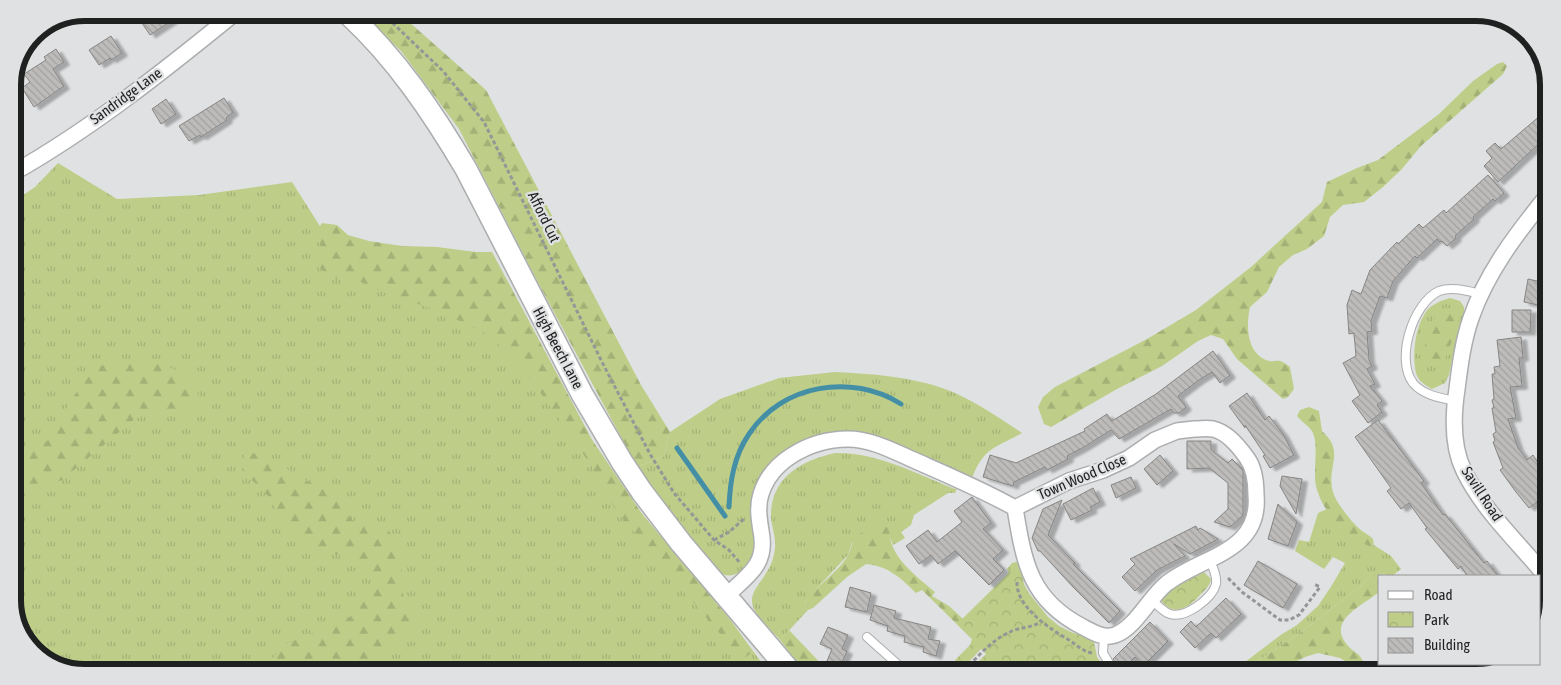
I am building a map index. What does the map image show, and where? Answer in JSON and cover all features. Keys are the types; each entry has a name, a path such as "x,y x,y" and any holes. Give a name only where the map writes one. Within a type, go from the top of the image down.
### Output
{"street":[{"name":"Sandridge Lane","path":"21,169 42,157 101,115 225,21"},
{"name":"High Beech Lane","path":"355,21 391,58 449,140 582,394 622,462 660,516 784,664"},
{"name":"Savill Road","path":"1540,205 1509,246 1481,294 1471,318 1464,345 1455,401 1456,450 1463,470 1474,489 1497,519 1540,569"},
{"name":"Town Wood Close","path":"1015,508 1069,481 1103,470 1129,458 1155,440 1177,431 1194,429 1215,430 1225,434 1249,460 1255,479 1257,499 1255,520 1245,536 1231,548 1210,561 1166,584 1124,630 1115,635 1104,636"},
{"path":"726,596 751,574 759,564 763,538 758,508 766,482 774,470 798,451 815,444 849,439 884,447 958,479 1015,508 1026,564 1039,591 1052,607 1067,619 1091,632 1104,636"}],"lane":[{"path":"1455,401 1424,392 1413,383 1407,365 1408,340 1413,321 1420,307 1430,296 1441,290 1454,289 1481,294"},
{"path":"1151,600 1170,614 1177,615 1194,610 1213,590 1216,583 1210,561"},
{"path":"1104,636 1103,653 1109,663"},
{"path":"867,637 897,664"}],"path":[{"name":"Afford Cut","path":"391,21 443,71 484,122 602,362 650,454 674,493 714,540 728,550"},
{"path":"714,540 729,532 758,508"},
{"path":"1314,584 1320,587"},
{"path":"971,664 996,640 1009,632 1040,622"}],"green space":[{"path":"369,21 408,21 486,90 641,385 670,432 664,456 637,467 533,273 459,129 401,51"},
{"path":"1503,62 1507,66 1503,74 1421,146 1401,170 1383,187 1364,202 1343,205 1330,217 1324,236 1307,249 1293,255 1279,267 1267,292 1250,307 1248,322 1249,338 1256,352 1269,361 1280,361 1290,367 1294,389 1288,397 1283,399 1237,359 1223,339 1211,335 1198,341 1162,366 1117,389 1051,427 1044,424 1038,407 1043,397 1055,387 1147,339 1196,310 1251,267 1322,202 1327,182 1378,160 1439,114 1473,81 1497,64"},
{"path":"58,163 117,199 199,195 292,182 330,242 507,280 592,440 642,514 731,621 763,664 86,664 73,663 53,655 43,648 32,635 22,612 21,604 21,197 35,187"},
{"path":"322,223 337,225 348,235 369,241 402,246 492,252 592,440 642,514 731,621 753,652 746,657 738,653 726,641 616,511 597,474 558,417 526,373 489,335 439,311 382,292 357,280 332,278 320,268 322,251 316,232"},
{"path":"1450,298 1460,301 1464,307 1464,318 1454,350 1449,375 1445,383 1432,389 1420,381 1416,373 1414,359 1416,335 1426,312 1432,306"},
{"path":"1444,308 1454,308 1460,315 1456,330 1444,362 1437,367 1427,365 1421,359 1432,321"},
{"path":"127,359 155,362 188,375 199,396 187,411 164,409 136,418 62,480 21,495 21,461 52,437 70,401 96,367"},
{"path":"835,372 904,378 945,389 975,403 1022,433 986,454 976,468 972,478 844,432 812,438 797,444 770,463 760,475 754,490 751,507 755,542 748,564 736,574 725,575 719,573 708,563 637,467 664,456 670,432 720,399 779,378"},
{"path":"1309,407 1319,411 1322,431 1333,446 1334,454 1331,477 1334,495 1350,519 1358,528 1373,539 1374,545 1362,543 1353,538 1337,523 1323,505 1315,480 1316,448 1314,436 1311,430 1297,416 1300,410"},
{"path":"261,453 281,463 294,475 334,493 355,524 370,524 389,531 402,553 404,603 420,619 411,634 386,652 380,664 346,664 342,660 322,656 294,664 268,664 286,644 352,616 375,587 365,560 326,551 279,516 268,496 242,470 244,454"},
{"path":"835,453 866,456 881,460 955,489 958,486 955,493 948,493 914,515 911,525 901,532 905,538 893,545 888,532 889,525 852,543 848,555 805,601 808,610 780,640 757,615 752,600 754,591 774,555 775,544 771,518 772,504 782,482 790,474 810,461"},
{"path":"1327,509 1340,527 1391,556 1401,569 1393,575 1372,572 1365,583 1300,633 1254,664 1243,664 1297,625 1318,606 1345,563 1333,557 1324,569 1295,551 1299,540 1309,542 1318,513"},
{"path":"890,525 892,545 897,555 919,579 935,592 932,596 949,606 975,630 975,636 971,638 922,590 916,593 905,582 888,570 874,565 866,564 847,577 813,608 808,610 805,601 845,560 857,536 874,528"},
{"path":"1012,563 1020,563 1024,584 1028,592 1048,617 1059,626 1091,639 1094,642 1097,657 1102,664 976,664 986,654 981,649 967,664 959,664 955,660 970,645 972,639 957,624 1009,573 1007,569"},
{"path":"1378,570 1384,575 1378,575 1378,593 1345,618 1341,633 1345,642 1359,655 1365,664 1347,664 1340,658 1318,653 1292,664 1254,664 1300,633 1365,583 1372,572"},
{"path":"1204,572 1211,579 1210,584 1191,604 1175,610 1165,605 1160,599 1170,589"},
{"path":"789,630 821,664 798,664 780,640"}],"building":[{"path":"141,21 171,21 150,35"},
{"path":"111,36 122,53 99,65 89,50"},
{"path":"56,49 64,62 53,69 64,86 34,107 22,88 30,82 24,74 46,60 44,57"},
{"path":"224,98 233,112 226,118 227,120 201,137 200,135 189,141 179,126"},
{"path":"166,99 176,114 161,124 152,109"},
{"path":"1540,116 1540,143 1498,182 1484,166 1492,158 1486,151 1495,143 1501,149"},
{"path":"1488,175 1504,193 1495,201 1493,199 1473,217 1474,219 1447,246 1437,239 1417,258 1415,256 1393,281 1387,298 1380,296 1371,321 1372,331 1367,332 1369,360 1372,366 1367,369 1375,384 1370,386 1382,401 1377,405 1382,412 1368,423 1352,401 1360,395 1343,363 1356,356 1354,333 1349,334 1347,305 1352,290 1361,294 1370,270 1397,242 1398,244 1419,224 1423,228 1444,210 1446,213"},
{"path":"1528,279 1540,282 1540,305 1524,302"},
{"path":"1512,310 1531,310 1530,332 1512,332"},
{"path":"1521,337 1523,358 1519,358 1522,386 1510,387 1516,418 1508,419 1518,448 1527,460 1533,455 1540,466 1540,506 1537,502 1529,508 1500,470 1503,468 1493,442 1495,441 1493,434 1496,432 1492,408 1494,408 1492,400 1494,399 1492,374 1495,374 1494,367 1500,366 1497,340"},
{"path":"1213,351 1230,375 1220,383 1212,372 1199,380 1178,396 1186,407 1179,413 1174,413 1171,409 1119,439 1111,430 1067,456 1068,459 1047,470 1045,467 1014,482 1013,486 983,477 990,455 1016,463 1085,431 1084,429 1107,414 1112,421 1156,394"},
{"path":"1247,393 1265,420 1269,416 1283,434 1294,455 1270,468 1263,456 1265,455 1245,425 1245,428 1229,406"},
{"path":"1378,420 1424,481 1421,483 1443,515 1445,514 1484,563 1487,561 1497,575 1466,575 1461,566 1458,569 1425,529 1427,528 1409,503 1401,509 1387,491 1391,488 1355,437"},
{"path":"1187,441 1211,441 1211,450 1228,463 1232,459 1243,470 1243,515 1230,527 1214,522 1228,509 1228,483 1209,468 1187,469"},
{"path":"1160,455 1173,471 1157,485 1144,469"},
{"path":"1282,476 1302,479 1296,514 1280,486"},
{"path":"1131,477 1136,488 1116,498 1111,485"},
{"path":"1093,488 1100,502 1090,507 1092,510 1071,520 1063,504"},
{"path":"972,497 991,523 983,529 1003,550 993,559 1004,570 989,585 955,551 938,564 931,555 919,564 906,546 928,530 937,542 962,522 954,511"},
{"path":"1062,500 1048,535 1075,563 1073,564 1120,611 1109,623 1038,551 1032,538 1043,509"},
{"path":"1278,504 1297,522 1288,546 1268,539"},
{"path":"1196,526 1198,530 1200,528 1218,539 1190,554 1174,544 1185,556 1157,570 1135,591 1122,577 1135,564 1130,559"},
{"path":"1258,561 1297,584 1283,608 1244,585"},
{"path":"850,587 871,593 867,612 845,607"},
{"path":"1226,598 1241,614 1216,638 1211,633 1195,648 1180,632 1191,621 1196,627"},
{"path":"874,605 896,611 894,618 931,627 928,639 940,641 936,656 923,652 924,647 904,642 905,636 887,631 888,626 870,620"},
{"path":"1150,622 1168,641 1145,664 1141,664 1135,657 1128,664 1114,664 1113,659"},
{"path":"828,627 848,635 842,649 847,651 841,664 834,664 827,661 832,649 820,644"}],"waterway":[{"path":"729,507 730,488 736,460 744,442 763,417 780,404 799,394 819,389 840,387 882,394 901,404"},
{"path":"677,448 725,516"}]}
